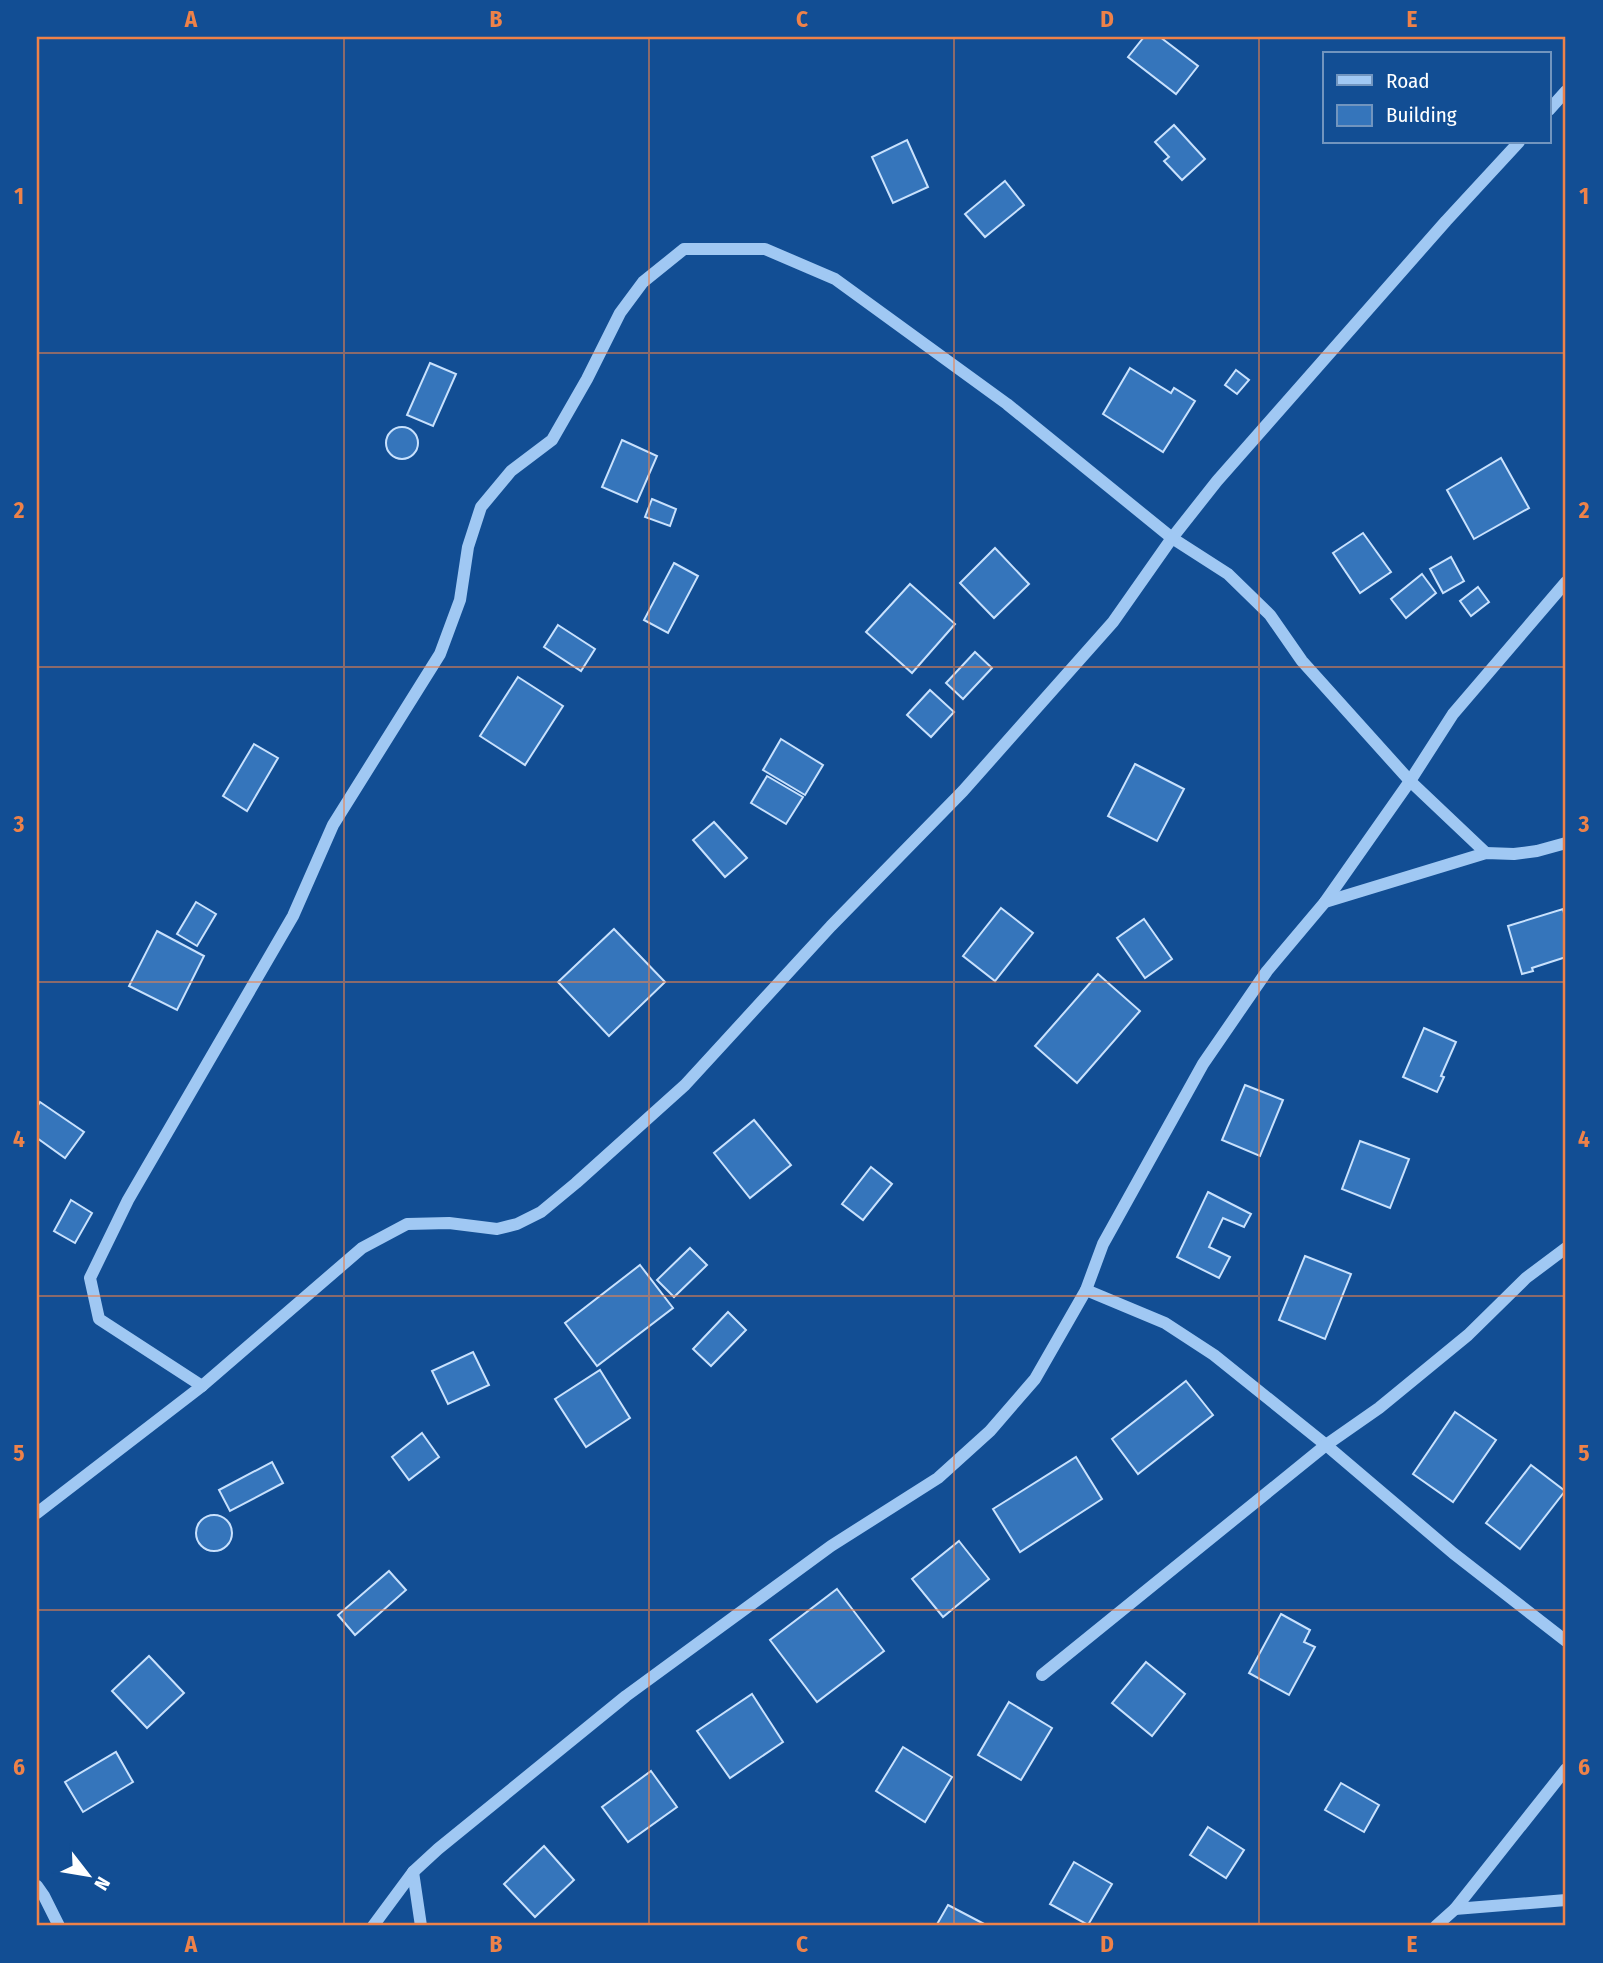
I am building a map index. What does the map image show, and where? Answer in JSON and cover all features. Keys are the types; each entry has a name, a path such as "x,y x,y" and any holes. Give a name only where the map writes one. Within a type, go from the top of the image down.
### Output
{"street":[{"path":"1550,109 1566,91"},
{"path":"37,1513 202,1386 362,1248 407,1224 449,1223 497,1229 517,1224 541,1212 685,1085 831,926 963,791 1112,622 1217,481 1446,221 1518,144"},
{"path":"202,1386 99,1319 90,1278 128,1200 293,916 333,825 440,654 460,600 468,547 481,506 511,471 552,440 620,313 643,282 684,249 765,250 835,279 1007,404 1172,538 1228,573 1270,615 1302,661 1410,781 1486,853"},
{"path":"373,1926 413,1872 438,1849 626,1696 831,1546 938,1478 990,1431 1035,1379 1086,1290 1103,1244 1203,1064 1267,971 1325,902 1410,781 1453,714 1566,582"},
{"path":"1325,902 1486,853 1514,854 1566,843"},
{"path":"1042,1675 1326,1445 1379,1408 1468,1335 1526,1278 1566,1248"},
{"path":"1086,1290 1165,1323 1214,1356 1326,1445 1453,1553 1566,1641"},
{"path":"1436,1926 1455,1909 1566,1769"},
{"path":"413,1872 421,1926"},
{"path":"37,1886 59,1926"},
{"path":"1455,1909 1566,1900"}],"building":[{"path":"1144,37 1160,37 1198,66 1176,94 1128,57"},
{"path":"1174,125 1205,159 1182,180 1164,161 1169,157 1155,142"},
{"path":"907,140 928,187 893,203 872,157"},
{"path":"1005,181 1024,205 985,237 965,214"},
{"path":"430,363 456,374 433,426 407,415"},
{"path":"1130,368 1171,393 1174,388 1195,401 1163,452 1103,414"},
{"path":"1236,370 1249,380 1237,394 1225,385"},
{"path":"402,427 413,432 418,443 413,454 402,459 391,454 386,443 391,432"},
{"path":"622,440 657,456 637,502 602,487"},
{"path":"1501,458 1529,508 1474,539 1447,490"},
{"path":"652,499 676,509 670,526 645,517"},
{"path":"1363,533 1391,572 1360,593 1333,553"},
{"path":"995,548 1029,584 994,618 960,583"},
{"path":"1451,557 1464,581 1443,593 1430,569"},
{"path":"674,563 698,576 668,633 644,620"},
{"path":"1422,574 1436,593 1406,618 1391,599"},
{"path":"910,584 955,624 912,673 866,632"},
{"path":"1478,587 1489,602 1471,616 1460,601"},
{"path":"558,625 595,649 581,671 544,647"},
{"path":"975,652 992,668 963,699 946,683"},
{"path":"518,677 563,706 525,765 480,736"},
{"path":"930,690 954,712 931,737 907,715"},
{"path":"781,739 823,765 805,795 763,770"},
{"path":"254,744 278,758 247,811 223,796"},
{"path":"1135,764 1184,789 1157,841 1108,816"},
{"path":"767,776 803,797 786,824 751,803"},
{"path":"714,822 747,858 725,877 693,840"},
{"path":"196,902 216,914 197,946 177,934"},
{"path":"1001,908 1033,933 995,981 963,956"},
{"path":"1563,909 1566,921 1566,957 1522,974 1508,926"},
{"path":"1144,919 1172,959 1145,978 1117,938"},
{"path":"614,929 665,982 609,1036 558,982"},
{"path":"157,931 204,956 177,1010 129,986"},
{"path":"1098,974 1140,1011 1077,1083 1035,1046"},
{"path":"1424,1028 1456,1042 1437,1092 1403,1077"},
{"path":"1245,1085 1283,1100 1260,1156 1222,1140"},
{"path":"40,1102 84,1132 65,1158 37,1138 37,1107"},
{"path":"754,1120 791,1165 750,1198 714,1153"},
{"path":"1360,1141 1409,1159 1390,1208 1342,1189"},
{"path":"871,1167 892,1184 863,1220 842,1204"},
{"path":"1208,1192 1251,1214 1244,1227 1223,1218 1209,1247 1230,1257 1219,1278 1177,1257"},
{"path":"71,1200 92,1213 75,1243 54,1231"},
{"path":"690,1248 707,1265 674,1297 657,1280"},
{"path":"1305,1256 1351,1274 1325,1339 1279,1320"},
{"path":"640,1265 673,1308 597,1366 565,1323"},
{"path":"728,1312 746,1330 711,1366 693,1349"},
{"path":"473,1352 489,1385 448,1404 432,1371"},
{"path":"600,1370 630,1418 586,1447 555,1399"},
{"path":"1186,1381 1213,1415 1138,1474 1112,1439"},
{"path":"1455,1412 1496,1440 1453,1502 1413,1474"},
{"path":"422,1433 439,1457 409,1480 392,1457"},
{"path":"1076,1457 1102,1499 1020,1552 993,1509"},
{"path":"272,1462 283,1483 230,1511 219,1490"},
{"path":"1531,1465 1565,1491 1520,1549 1486,1523"},
{"path":"214,1515 227,1520 232,1533 227,1546 214,1551 201,1546 196,1533 201,1520"},
{"path":"959,1541 989,1579 943,1617 912,1579"},
{"path":"389,1571 406,1590 355,1635 338,1615"},
{"path":"837,1589 884,1651 817,1702 770,1640"},
{"path":"1281,1614 1310,1630 1304,1642 1315,1647 1289,1695 1249,1673"},
{"path":"149,1656 184,1693 147,1728 112,1691"},
{"path":"1146,1662 1185,1694 1152,1736 1112,1703"},
{"path":"752,1694 783,1742 730,1778 697,1731"},
{"path":"1009,1702 1052,1728 1021,1780 978,1755"},
{"path":"903,1747 952,1777 925,1822 876,1791"},
{"path":"116,1752 133,1782 83,1812 65,1782"},
{"path":"651,1771 677,1807 628,1842 602,1807"},
{"path":"1341,1783 1379,1805 1364,1832 1325,1810"},
{"path":"1208,1827 1244,1850 1226,1878 1190,1855"},
{"path":"544,1846 574,1880 535,1917 504,1884"},
{"path":"1074,1862 1112,1884 1088,1925 1050,1904"},
{"path":"948,1905 988,1926 936,1926"}]}
